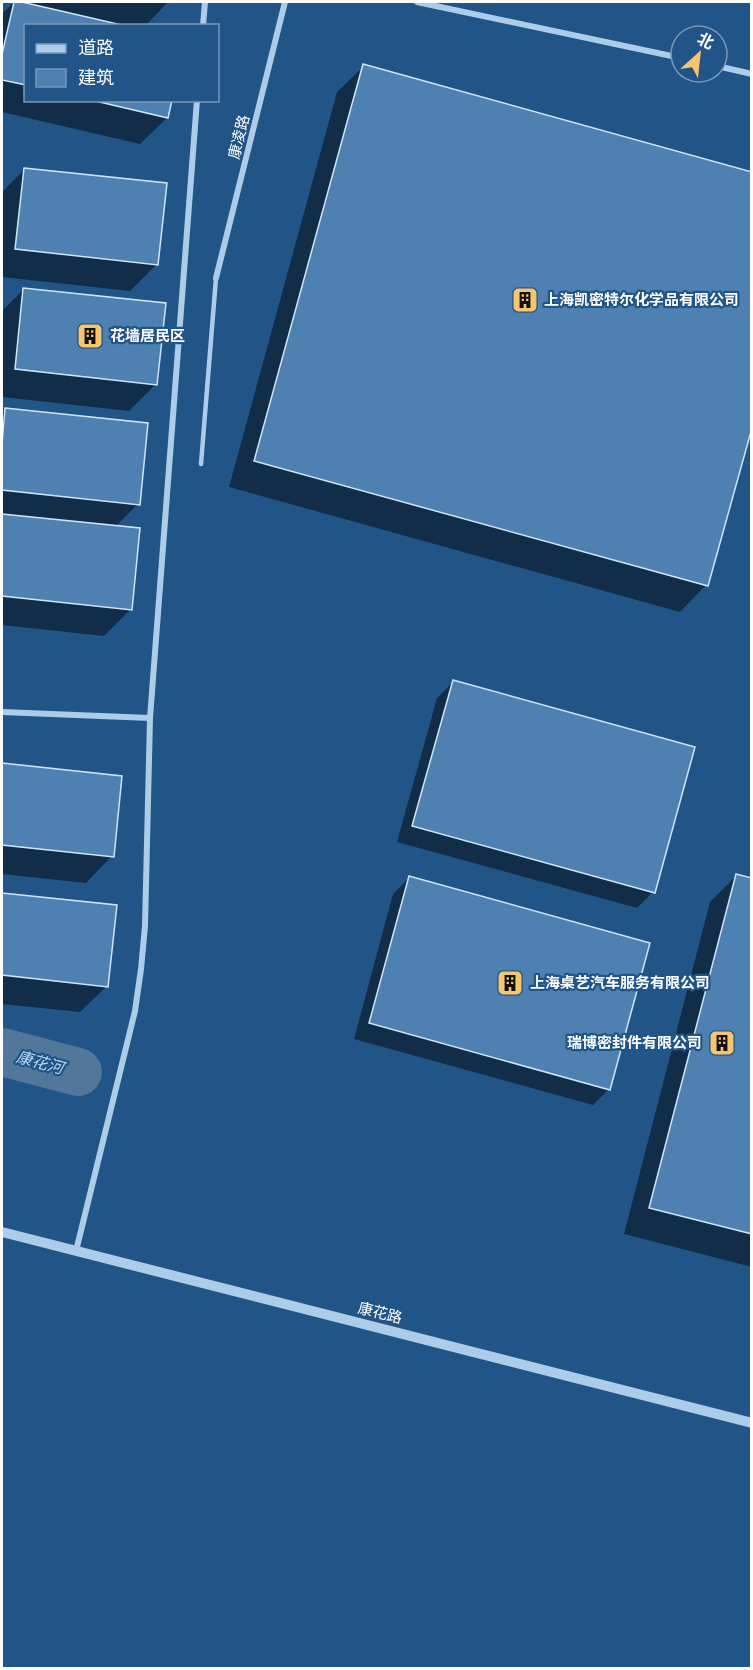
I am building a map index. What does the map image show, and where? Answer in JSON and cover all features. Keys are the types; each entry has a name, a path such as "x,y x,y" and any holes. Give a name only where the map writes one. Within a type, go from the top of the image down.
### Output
{"street":[{"path":"203,24 204,2"},
{"name":"康凌路","path":"216,278 285,2"},
{"path":"417,2 669,55"},
{"path":"729,69 752,74"},
{"path":"76,1251 135,1011 141,969 146,915 150,718 197,102"},
{"path":"2,712 150,718"},
{"name":"康花路","path":"2,1232 752,1423"}],"lane":[{"path":"201,464 216,278"}],"building":[{"path":"14,2 117,24 24,24 24,85 2,80 2,54"},
{"name":"上海凯密特尔化学品有限公司","path":"363,64 752,172 752,428 708,586 254,461"},
{"path":"100,102 172,102 168,118"},
{"path":"24,168 167,183 158,265 15,249"},
{"name":"花墙居民区","path":"23,288 166,303 157,385 15,369"},
{"path":"5,408 148,423 140,505 2,490"},
{"path":"2,514 140,528 132,610 2,596"},
{"path":"453,680 695,747 655,893 412,826"},
{"path":"2,763 122,776 114,857 2,845"},
{"name":"瑞博密封件有限公司","path":"736,874 752,878 752,1234 649,1208"},
{"name":"上海桌艺汽车服务有限公司","path":"409,876 650,943 610,1090 369,1023"},
{"path":"2,893 117,905 108,987 2,975"}],"waterway":[{"name":"康花河","path":"2,1052 78,1072"}],"place":[{"name":"上海凯密特尔化学品有限公司","path":"525,300"},
{"name":"花墙居民区","path":"90,336"},
{"name":"上海桌艺汽车服务有限公司","path":"510,983"},
{"name":"瑞博密封件有限公司","path":"722,1043"}]}
